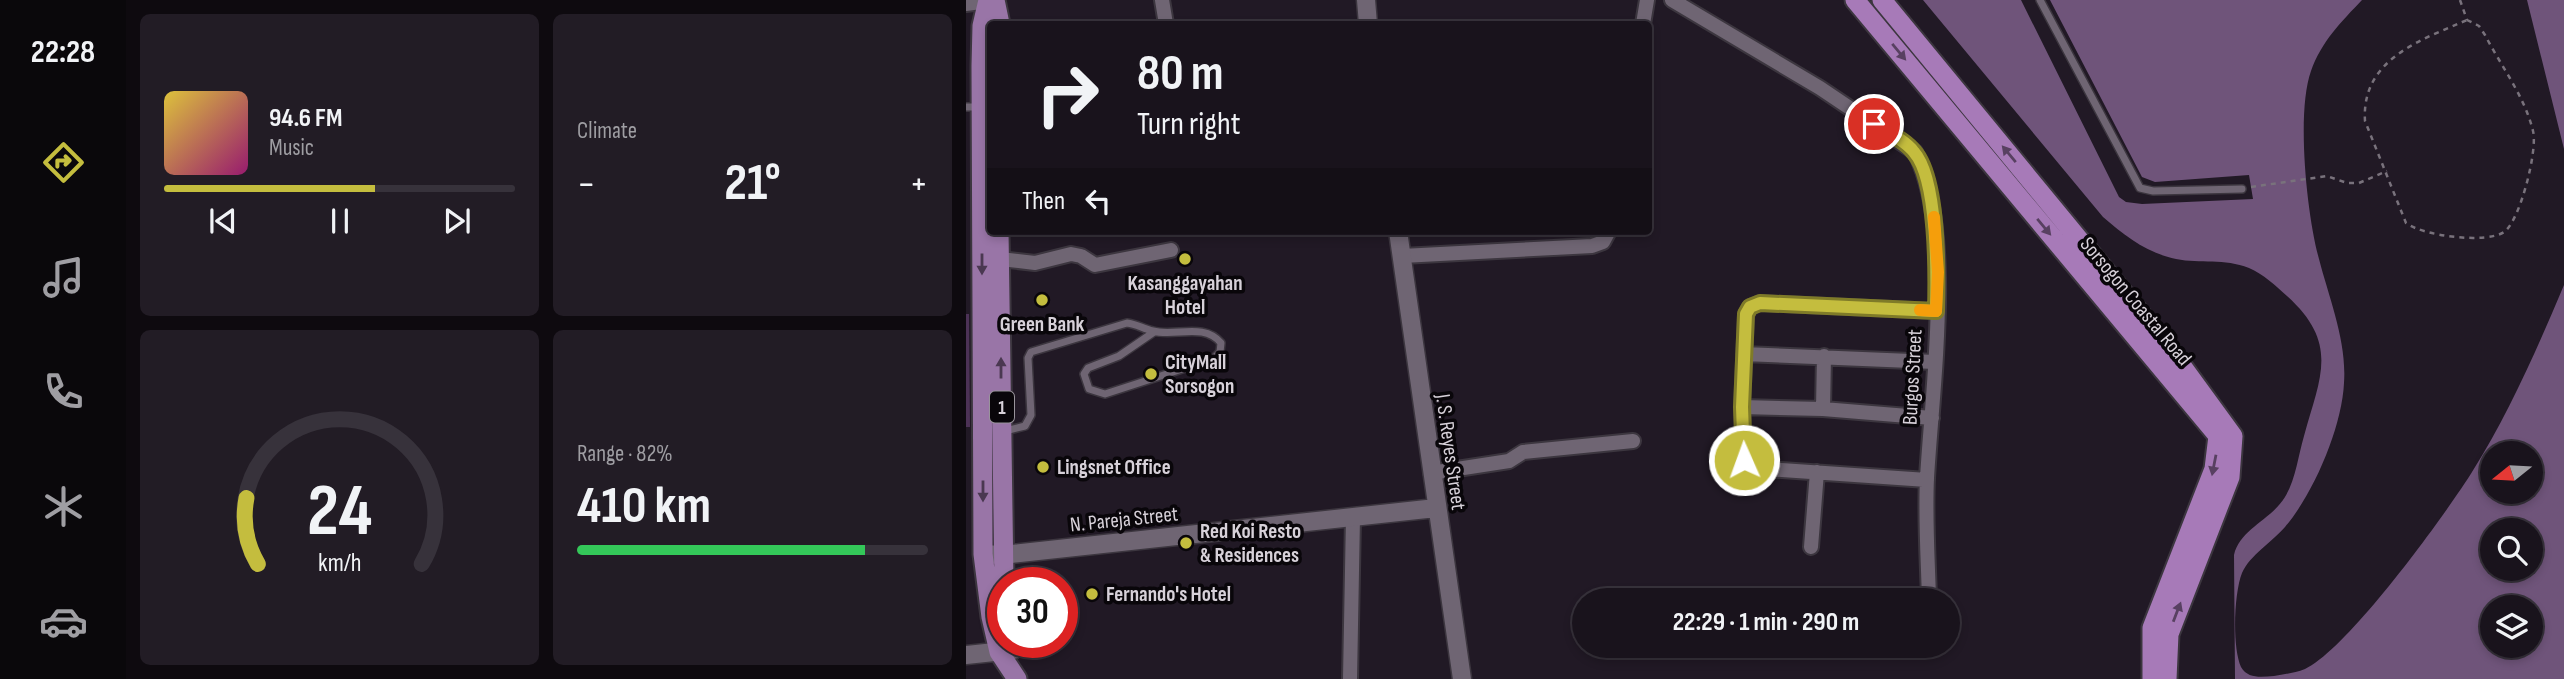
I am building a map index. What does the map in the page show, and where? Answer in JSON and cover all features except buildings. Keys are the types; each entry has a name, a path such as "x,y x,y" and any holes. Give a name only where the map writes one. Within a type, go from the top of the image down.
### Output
{"highway":[{"name":"Sorsogon Coastal Road","path":"1855,0 2218,436 2214,469 2152,628 2152,679"},
{"name":"Sorsogon Coastal Road","path":"1882,0 2174,355 2233,436 2230,477 2169,634 2167,679"}],"main road":[{"path":"991,0 999,21"},
{"name":"1","path":"991,0 982,26 974,107 987,232 974,312 986,431 993,567"},
{"name":"1","path":"986,431 1000,259 988,235"},
{"name":"1","path":"993,554 998,567"},
{"name":"1","path":"1011,658 1018,679"}],"street":[{"path":"966,4 991,0"},
{"path":"1162,0 1166,21"},
{"path":"1366,0 1368,21"},
{"path":"1644,21 1647,0"},
{"name":"Burgos Street","path":"1672,0 1820,88 1914,152 1933,208 1938,272 1927,480 1929,588"},
{"name":"J. S. Reyes Street","path":"1399,235 1462,679"},
{"path":"1402,256 1592,246 1602,242 1606,235"},
{"path":"1000,259 1035,263 1071,254 1081,256 1095,265 1171,250"},
{"path":"1927,480 1753,468 1744,460 1742,407 1746,314 1750,307 1760,303 1936,311"},
{"path":"1744,354 1935,362"},
{"path":"1823,409 1824,356"},
{"path":"1742,407 1823,409 1932,418"},
{"path":"1431,472 1509,461 1523,452 1633,442"},
{"path":"1811,547 1817,472"},
{"name":"N. Pareja Street","path":"993,554 1436,508"},
{"path":"1350,679 1353,517"},
{"path":"966,655 987,652"}],"lane":[{"path":"2040,0 2140,188 2153,191 2242,189"},
{"path":"986,431 1025,426 1031,415 1028,358 1031,352 1127,323 1137,324 1154,332 1209,333 1221,343 1220,352 1213,359 1105,394 1089,389 1084,374 1088,368 1119,356 1154,332"}],"path":[{"path":"2460,0 2467,20 2479,26 2523,103 2533,131 2534,143 2522,201 2511,226 2503,233 2481,238 2414,229 2400,211 2387,171 2365,121 2365,108 2371,89 2396,53 2467,20"},
{"path":"2242,189 2327,176 2347,183 2359,183 2387,171"}],"shaded area":[{"path":"1923,0 2362,0 2333,32 2315,60 2304,112 2307,192 2319,259 2343,351 2342,400 2325,459 2306,496 2285,527 2256,554 2242,573 2235,620 2238,658 2247,674 2274,676 2305,669 2323,657 2370,609 2394,579 2441,518 2480,458 2480,504 2543,504 2543,441 2490,441 2522,380 2564,285 2564,679 2235,679 2234,555 2237,546 2249,531 2279,505 2292,483 2320,378 2320,346 2304,313 2269,280 2249,268 2231,263 2165,256 2137,243 2103,217"},
{"path":"2527,0 2564,0 2564,149"},
{"path":"966,314 969,314 970,427 966,427"}],"pier":[{"path":"2021,0 2050,0 2142,177 2155,182 2249,175 2253,199 2142,204 2126,202 2119,197"}],"slow traffic":[{"path":"1920,310 1936,311 1938,272 1934,217"}],"place":[{"name":"Kasanggayahan Hotel","path":"1185,259"},
{"name":"Green Bank","path":"1042,300"},
{"name":"CityMall Sorsogon","path":"1151,374"},
{"name":"Lingsnet Office","path":"1043,467"},
{"name":"Red Koi Resto & Residences","path":"1186,543"},
{"name":"Fernando's Hotel","path":"1092,594"}],"route":[{"path":"1744,460 1743,380 1746,314 1750,307 1760,303 1815,303 1936,311 1938,272 1933,208 1921,164 1914,152 1874,124"}]}
